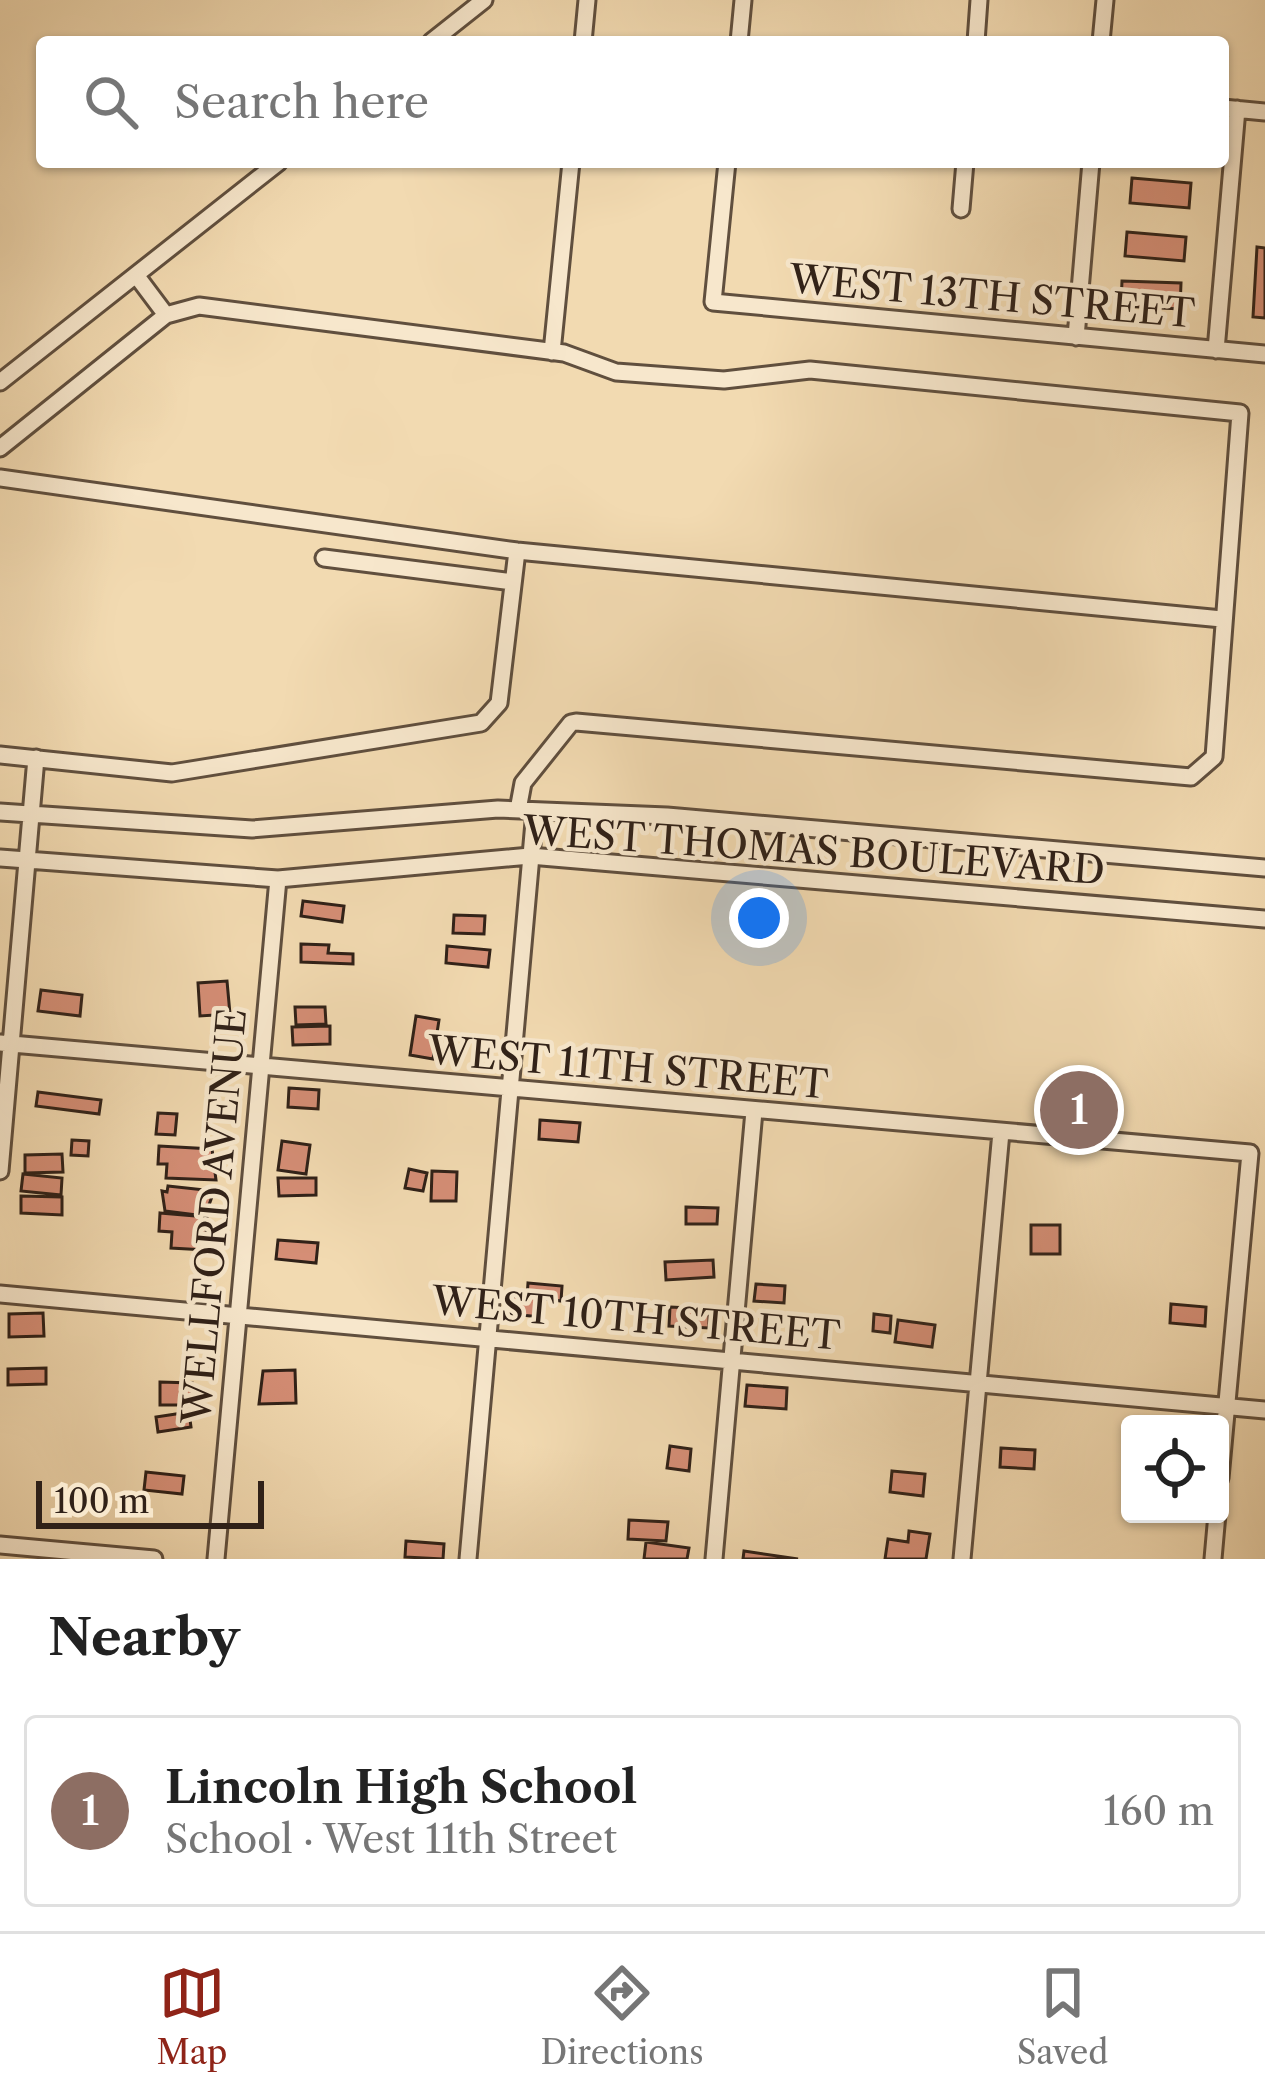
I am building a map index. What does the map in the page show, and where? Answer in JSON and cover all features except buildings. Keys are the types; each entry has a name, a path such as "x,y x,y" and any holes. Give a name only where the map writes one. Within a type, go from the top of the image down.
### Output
{"street":[{"path":"439,36 484,0"},
{"path":"584,36 587,0"},
{"path":"740,36 743,0"},
{"path":"977,36 980,0"},
{"path":"1102,36 1105,0"},
{"path":"1230,109 1265,112"},
{"path":"0,382 271,168"},
{"path":"552,352 570,168"},
{"name":"WEST 13TH STREET","path":"726,168 713,302 1265,354"},
{"path":"961,209 964,168"},
{"path":"1076,337 1090,168"},
{"path":"1216,350 1227,168"},
{"path":"136,275 166,315"},
{"path":"0,448 166,315 199,306 552,352 616,372 724,380 810,370 1240,412 1214,757 1191,777 576,722 523,782 530,856 468,1559"},
{"path":"0,478 517,550 1222,620"},
{"path":"0,754 172,773 481,723 499,703 517,550"},
{"path":"325,558 513,582"},
{"path":"0,1171 6,1044 35,758"},
{"name":"WEST THOMAS BOULEVARD","path":"0,812 252,829 526,811 668,815 1265,868"},
{"name":"WEST THOMAS BOULEVARD","path":"0,858 278,879 530,856 1265,919"},
{"name":"WELLFORD AVENUE","path":"216,1559 278,879"},
{"name":"WEST 11TH STREET","path":"6,1044 1250,1153 1227,1407"},
{"path":"714,1559 754,1112"},
{"path":"962,1559 1001,1132"},
{"name":"WEST 10TH STREET","path":"0,1294 1265,1410"},
{"path":"1226,1415 1227,1407"},
{"path":"1213,1559 1216,1523"},
{"path":"0,1545 154,1559"}],"place":[{"name":"Lincoln High School","path":"1079,1110"}]}
